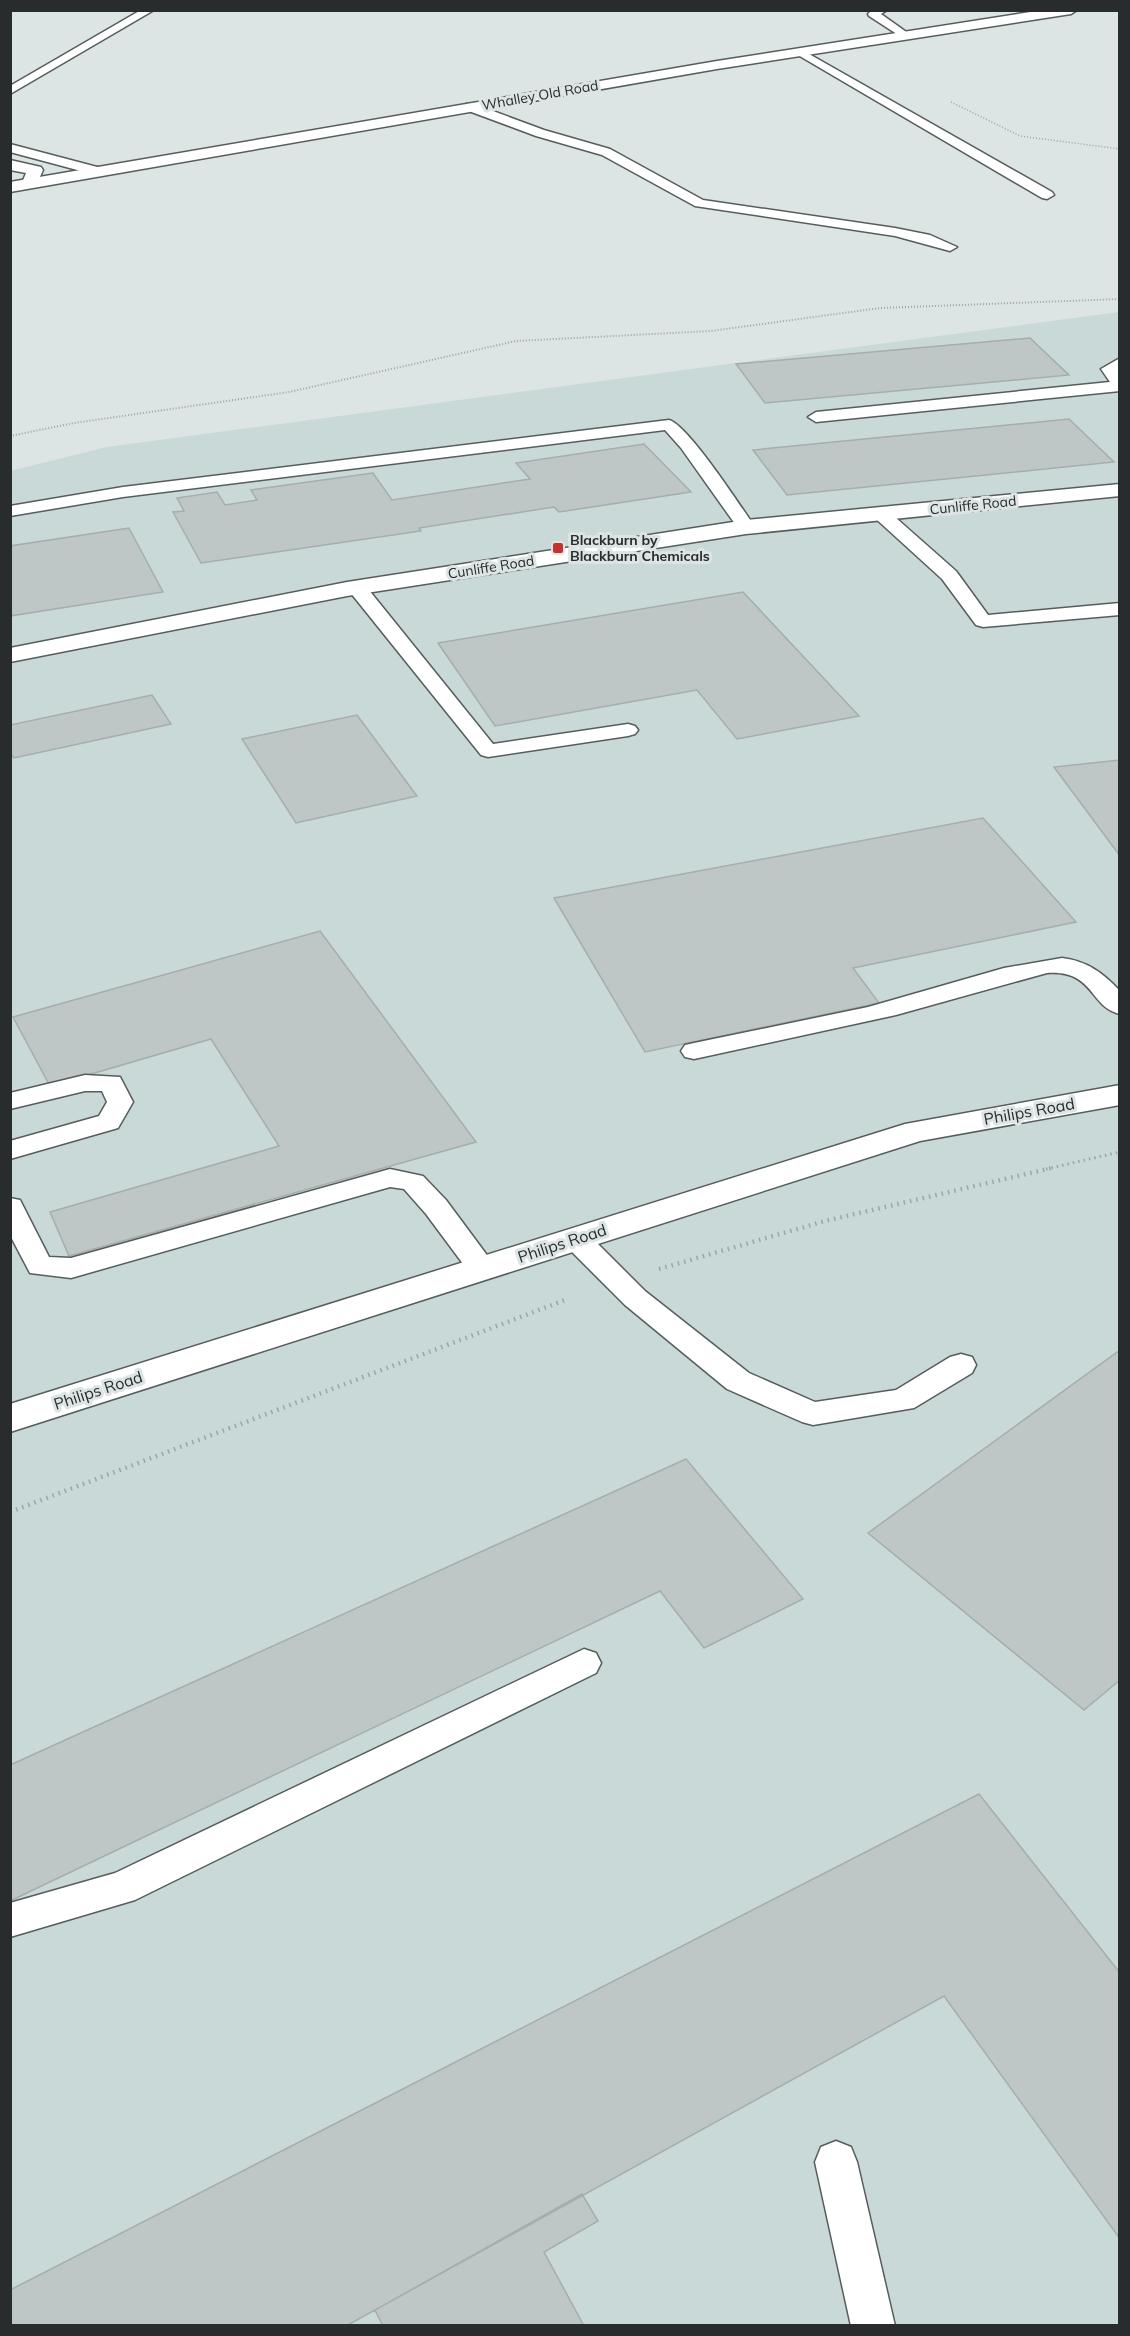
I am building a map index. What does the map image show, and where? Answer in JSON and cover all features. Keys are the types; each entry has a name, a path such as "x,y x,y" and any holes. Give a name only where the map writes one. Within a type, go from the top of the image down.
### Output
{"street":[{"name":"Whalley Old Road","path":"10,188 96,171 470,107 1071,10"},
{"path":"10,165 35,170 30,183"},
{"name":"Cunliffe Road","path":"10,655 357,588 746,527 1119,490"},
{"name":"Philips Road","path":"10,1418 916,1131 1119,1095"}],"lane":[{"path":"10,91 149,10"},
{"path":"882,10 873,14 907,36"},
{"path":"802,53 811,56 1005,173 1047,195"},
{"path":"470,107 540,133 606,152 700,203 894,232 926,238 950,247"},
{"path":"10,148 96,171"},
{"path":"816,417 1119,386 1108,369 1119,363"},
{"path":"10,511 123,492 669,425 687,444 746,527"},
{"path":"881,514 949,575 983,621 1119,609"},
{"path":"357,588 488,750 628,729"},
{"path":"694,1051 905,1005 1018,973 1064,965 1086,973 1100,984 1119,1007"},
{"path":"10,1101 85,1083 111,1083 120,1102 109,1122 10,1150"},
{"path":"10,1207 40,1266 71,1268 390,1178 413,1182 436,1208 482,1269"},
{"path":"576,1239 635,1298 738,1381 813,1414 903,1400 961,1365"},
{"path":"10,1920 123,1888 584,1663"},
{"path":"836,2162 873,2325"}],"path":[{"path":"951,102 1020,136 1119,149"},
{"path":"10,436 74,423 289,392 516,341 711,331 880,308 1119,298"},
{"path":"658,1269 825,1221 1119,1152"},
{"path":"10,1512 565,1300"}],"shaded area":[{"path":"1119,312 1119,2325 11,2325 10,471 107,447"}],"building":[{"path":"1030,338 1069,375 765,403 736,364"},
{"path":"1069,419 1114,462 787,495 753,450"},
{"path":"644,444 691,492 559,512 554,507 419,528 421,531 201,563 173,512 184,511 177,498 217,492 225,505 257,500 251,490 373,473 392,500 530,479 516,463"},
{"path":"129,528 163,592 10,616 10,546"},
{"path":"743,592 859,716 737,739 697,690 495,726 438,643"},
{"path":"152,695 171,724 14,758 10,752 10,725"},
{"path":"357,715 417,796 296,823 242,739"},
{"path":"1120,760 1120,856 1054,767"},
{"path":"983,818 1076,922 853,968 879,1003 645,1052 554,898"},
{"path":"320,931 476,1142 69,1256 50,1212 279,1146 211,1039 50,1086 13,1017"},
{"path":"1120,1350 1120,1680 1084,1710 868,1533"},
{"path":"686,1459 803,1599 704,1648 660,1591 10,1901 10,1765"},
{"path":"979,1794 1120,1973 1120,2239 944,1996 346,2326 10,2326 10,2290"},
{"path":"582,2194 598,2221 544,2252 584,2326 383,2326 375,2310"}],"place":[{"name":"Blackburn by Blackburn Chemicals","path":"558,548"}]}
